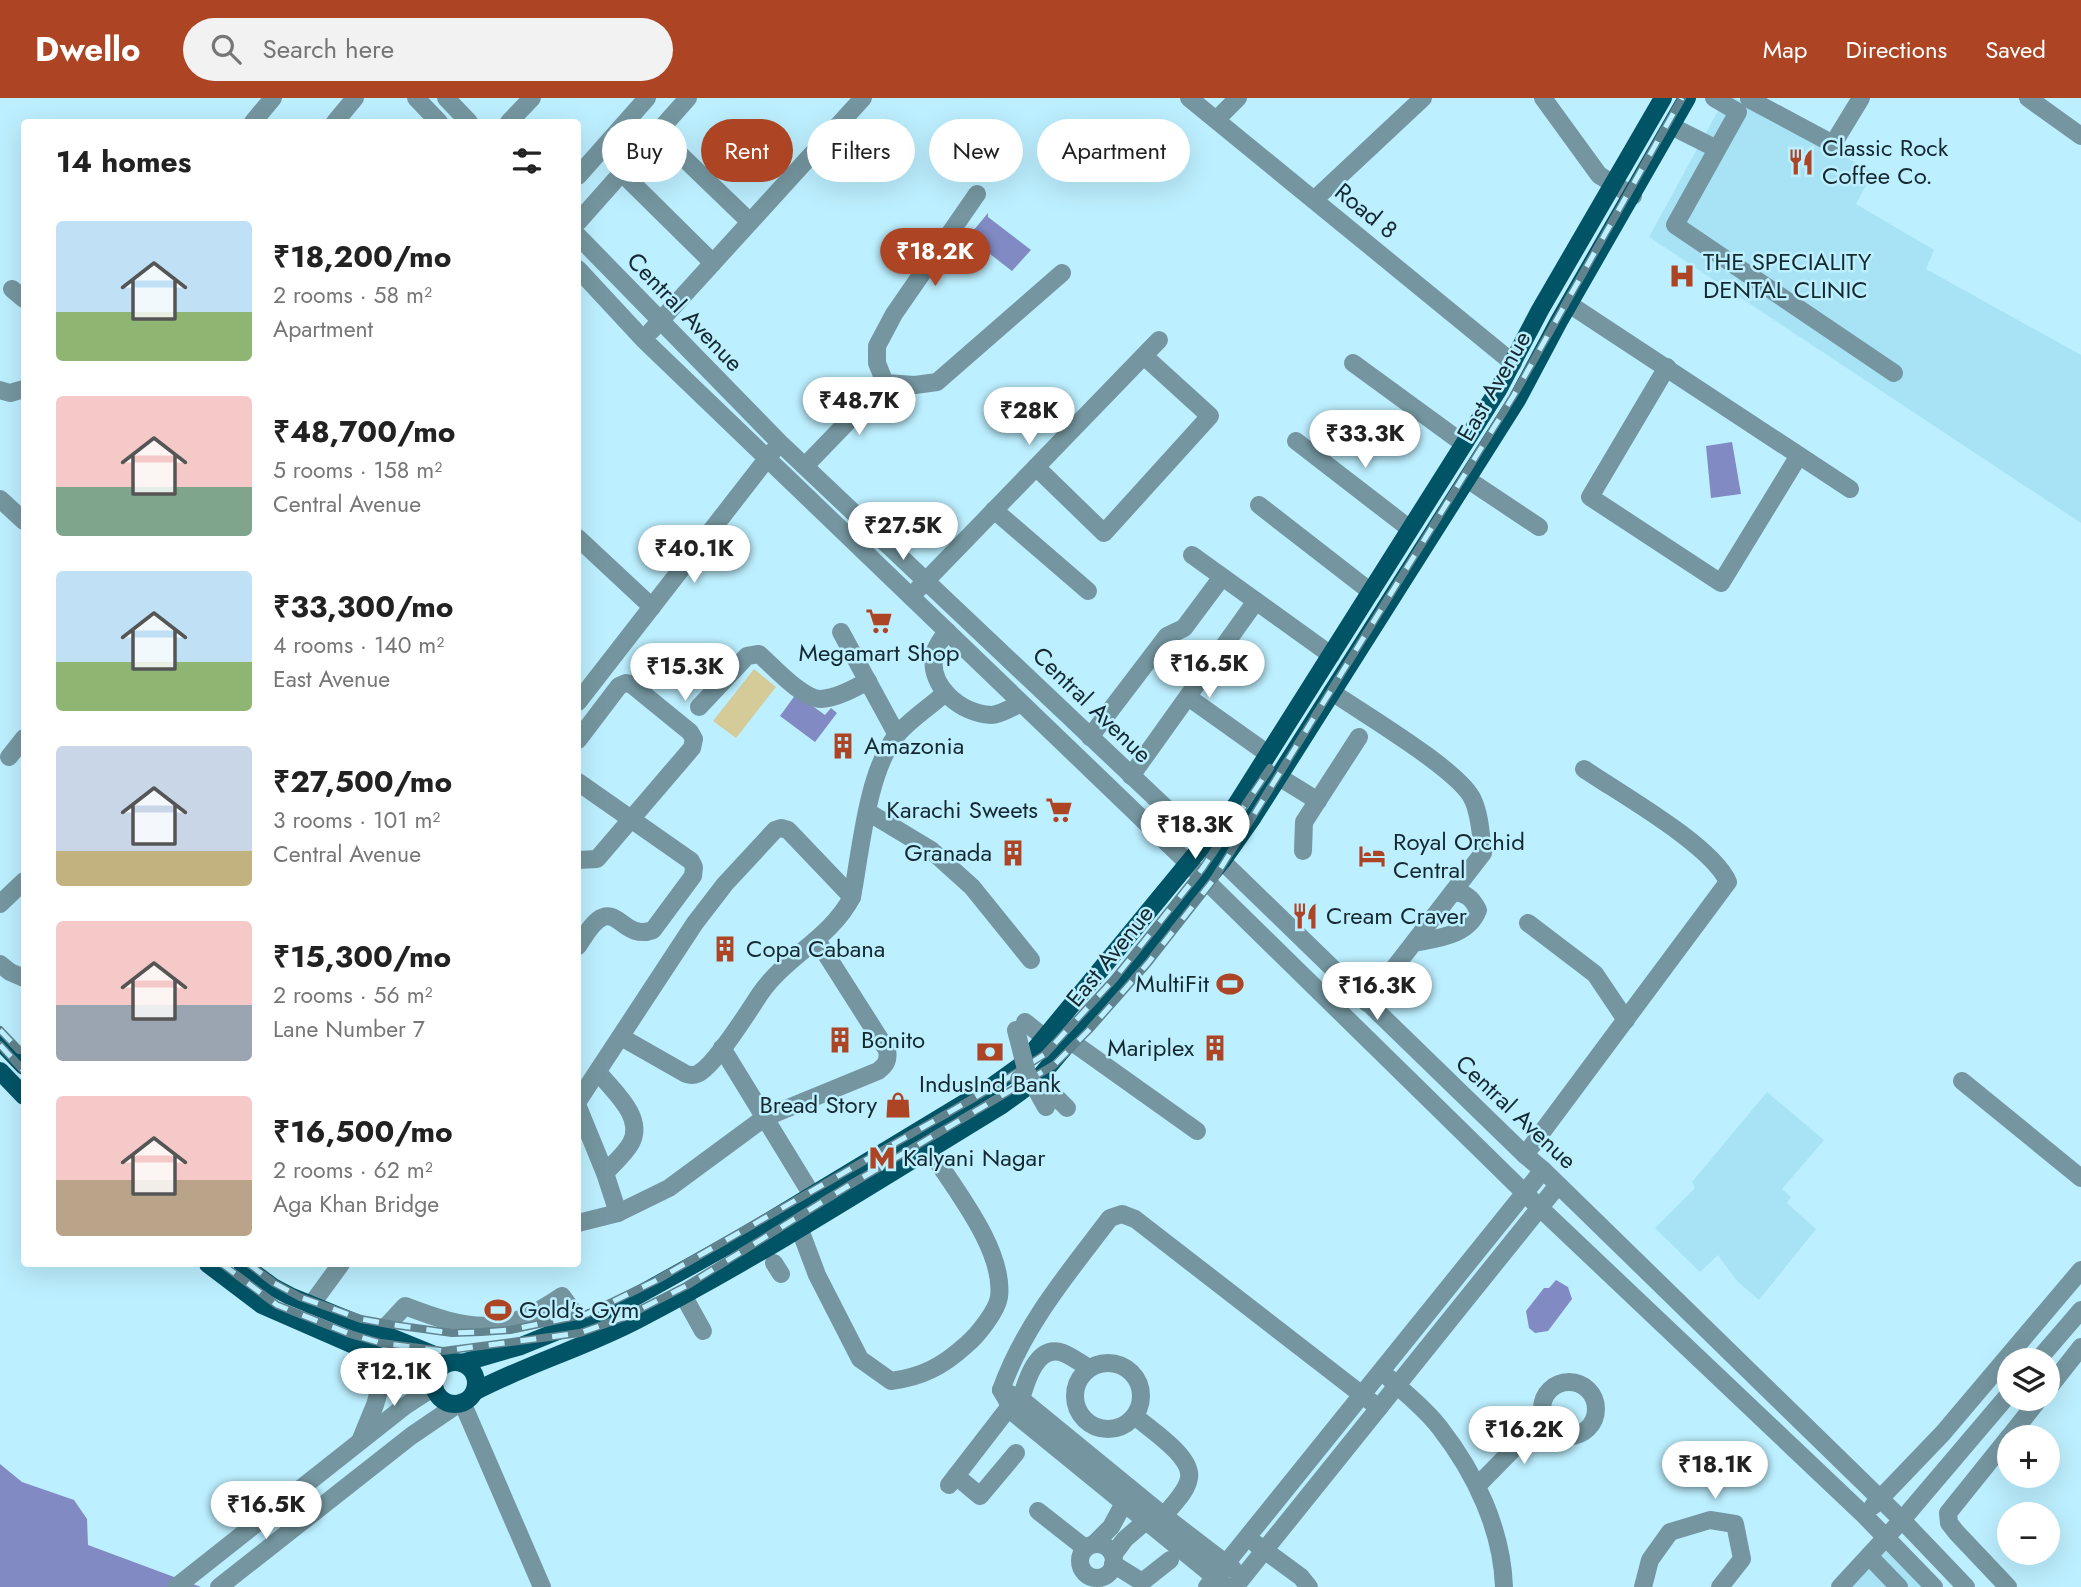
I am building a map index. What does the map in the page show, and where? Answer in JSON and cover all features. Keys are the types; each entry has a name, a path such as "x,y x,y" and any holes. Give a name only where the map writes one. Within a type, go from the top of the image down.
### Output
{"main road":[{"name":"East Avenue","path":"457,1363 491,1355 581,1322 628,1301 812,1195 1011,1074 1045,1038 1236,805 1513,363 1540,310 1662,98"},
{"name":"East Avenue","path":"465,1399 512,1373 609,1334 683,1295 799,1227 1013,1098 1028,1077 1072,1042 1204,879 1222,861 1253,817 1517,400 1687,98"},
{"path":"0,1041 21,1063"},
{"path":"0,1070 21,1093"},
{"path":"212,1267 262,1305 388,1360 434,1385 444,1401 465,1399 474,1375 457,1363 312,1305 273,1287 246,1267"},
{"path":"434,1385 440,1368 457,1363"}],"street":[{"path":"256,119 273,98"},
{"path":"338,119 355,98"},
{"path":"416,98 436,119"},
{"path":"446,98 466,119"},
{"path":"512,119 532,98"},
{"path":"581,173 647,98"},
{"path":"581,219 688,98"},
{"path":"643,339 863,98"},
{"name":"Road 8","path":"1189,98 1513,363"},
{"path":"1216,120 1238,98"},
{"path":"1314,200 1423,98"},
{"path":"1543,98 1599,175 1633,196"},
{"path":"1714,98 1738,111 1675,225 1894,373"},
{"path":"1749,99 1833,144 1861,98"},
{"path":"2028,98 2081,136"},
{"path":"1671,126 1717,149"},
{"path":"687,161 750,222"},
{"path":"631,182 713,263"},
{"path":"885,383 877,363 877,346 894,314 977,194"},
{"name":"Central Avenue","path":"581,239 780,443 1222,861 1543,1170 1902,1520 1966,1587"},
{"name":"Central Avenue","path":"581,272 643,339 1189,864 1539,1208 1864,1515 1934,1587"},
{"path":"805,466 885,383 915,385 937,382 1062,273"},
{"path":"1569,304 1850,489"},
{"path":"911,596 1159,340"},
{"path":"1036,467 1104,533 1210,416 1144,356"},
{"path":"1353,363 1464,444"},
{"path":"1667,367 1590,497 1721,583 1798,457"},
{"path":"0,390 10,393 21,390"},
{"path":"1296,441 1410,529"},
{"path":"581,698 780,443"},
{"path":"1467,479 1539,527"},
{"path":"0,499 21,516"},
{"path":"1259,505 1371,592"},
{"path":"994,510 1088,591"},
{"path":"581,541 652,607"},
{"path":"1192,555 1331,655"},
{"path":"1090,737 1167,636 1184,628 1222,577"},
{"path":"1131,776 1256,601"},
{"path":"947,631 934,652 933,662 933,673 946,693 966,709 993,715 1021,703"},
{"path":"841,632 897,735"},
{"path":"699,707 747,656 753,653 759,654 805,694 821,699 849,691 868,681"},
{"path":"581,736 619,686 626,683 631,684 690,732 694,740 692,748 597,859 581,860"},
{"path":"1332,692 1401,738 1463,785 1473,800 1483,853 1367,1003"},
{"path":"621,1037 686,1074 693,1076 699,1073 722,1048 765,988 838,919 852,897 881,760 897,735 946,693"},
{"path":"1188,697 1268,754"},
{"path":"1303,851 1304,822 1359,737"},
{"path":"9,757 21,742"},
{"path":"1525,1155 1728,881 1723,871 1702,848 1584,769"},
{"path":"1279,777 1318,801"},
{"path":"581,784 691,861 694,867 693,876 653,930 636,933 617,918 606,916 600,919 581,942"},
{"path":"868,812 931,850 972,887 1031,960"},
{"path":"581,1096 695,923 725,884 775,830 788,830 852,897"},
{"path":"0,904 21,884"},
{"path":"1414,943 1465,929 1474,920 1478,910 1473,901 1464,893 1453,892"},
{"path":"1528,923 1594,974 1626,1020"},
{"path":"581,1222 618,1213 669,1188 764,1118 878,1071 886,1065 889,1057 887,1050 817,940"},
{"path":"1,966 21,977"},
{"path":"1045,1038 1018,1025 1016,1030 1028,1077 1058,1103"},
{"path":"1072,1042 1198,1131"},
{"path":"722,1048 812,1195"},
{"path":"597,1072 631,1113 636,1129 631,1144 605,1173"},
{"path":"1962,1081 2081,1178"},
{"path":"581,1114 618,1213"},
{"path":"799,1227 841,1327 860,1359 891,1381 912,1378 947,1362 978,1334 999,1298 996,1262 929,1149"},
{"path":"1219,1579 1247,1537 1543,1170"},
{"path":"1379,1408 1135,1219 1122,1213 1110,1218 1043,1306 1008,1372 1011,1399 1131,1502 1146,1521 1219,1579 1239,1582 1397,1386 1539,1208 1558,1185"},
{"path":"312,1305 339,1267"},
{"path":"1864,1515 1943,1433 2081,1270"},
{"path":"683,1295 703,1331"},
{"path":"379,1334 405,1306 435,1318 484,1327 511,1324 537,1313 562,1296 581,1322"},
{"path":"2049,1348 2079,1316"},
{"path":"484,1327 491,1355"},
{"path":"2060,1374 2081,1347"},
{"path":"1016,1453 980,1496 952,1480 1026,1381 1036,1362 1047,1353 1060,1352 1089,1368"},
{"path":"360,1443 388,1360"},
{"path":"1098,1364 1117,1364 1133,1374 1142,1391 1141,1407 1136,1417 1118,1429 1107,1430 1086,1420 1078,1411 1075,1401 1075,1389 1080,1378 1089,1368 1098,1364"},
{"path":"1381,1371 1438,1426 1467,1467 1490,1514 1503,1566 1504,1587"},
{"path":"176,1587 434,1385"},
{"path":"465,1399 542,1587"},
{"name":"East Avenue","path":"219,1587 345,1487 465,1399"},
{"path":"1840,1587 1902,1520 1997,1408"},
{"path":"2019,1425 2030,1411"},
{"path":"1136,1417 1184,1458 1189,1468 1186,1487 1164,1516"},
{"path":"1477,1486 1544,1418"},
{"path":"1997,1452 1948,1513 1949,1523 1956,1532 2008,1587"},
{"path":"1131,1502 1164,1516 1219,1579"},
{"path":"1131,1502 1111,1527 1090,1546 1080,1563 1088,1576 1104,1576 1109,1573 1125,1539 1146,1521"},
{"path":"1038,1511 1090,1546 1107,1547 1113,1560 1142,1582 1170,1560"},
{"path":"1643,1587 1650,1560 1670,1532 1710,1520 1735,1524 1742,1559 1720,1587"},
{"path":"1247,1537 1301,1577 1309,1587"},
{"path":"1869,1556 1899,1587"}],"shaded area":[{"path":"1725,98 1735,98 1873,172 1856,204 1934,250 1926,269 2081,355 2081,523 1649,237"},
{"path":"988,213 988,217 1031,250 1012,271 968,237"},
{"path":"1732,442 1741,494 1711,498 1706,446"},
{"path":"754,669 776,687 736,738 713,721"},
{"path":"796,694 825,715 831,708 837,713 815,742 780,716"},
{"path":"1767,1092 1824,1140 1782,1189 1791,1197 1787,1203 1816,1229 1759,1300 1737,1281 1718,1255 1700,1272 1655,1228 1695,1188 1692,1182"},
{"path":"1556,1280 1568,1287 1572,1299 1548,1331 1535,1333 1529,1328 1526,1311 1544,1288 1549,1288"},
{"path":"0,1464 22,1482 74,1500 87,1519 88,1545 201,1587 0,1587"},
{"path":"1884,1546 1924,1587 1846,1587"}],"railway":[{"path":"226,1267 277,1305 350,1334 381,1343 443,1351 580,1333 625,1317 686,1286 848,1186 1054,1065 1148,963 1214,879 1514,395 1682,98"},
{"path":"253,1267 274,1283 300,1297 361,1319 452,1333 510,1330 587,1314 655,1281 1000,1083 1045,1054 1114,979 1202,869 1270,768"},
{"path":"0,1030 19,1050"},
{"path":"0,1045 21,1068"}],"place":[{"name":"Classic Rock Coffee Co.","path":"1801,162"},
{"name":"THE SPECIALITY DENTAL CLINIC","path":"1682,276"},
{"name":"Megamart Shop","path":"879,621"},
{"name":"Amazonia","path":"843,746"},
{"name":"Karachi Sweets","path":"1059,810"},
{"name":"Granada","path":"1013,853"},
{"name":"Royal Orchid Central","path":"1372,856"},
{"name":"Cream Craver","path":"1305,916"},
{"name":"Copa Cabana","path":"725,949"},
{"name":"MultiFit","path":"1230,984"},
{"name":"Bonito","path":"840,1040"},
{"name":"Mariplex","path":"1215,1048"},
{"name":"IndusInd Bank","path":"990,1052"},
{"name":"Bread Story","path":"898,1105"},
{"name":"Kalyani Nagar","path":"882,1158"},
{"name":"Gold's Gym","path":"498,1310"}]}
